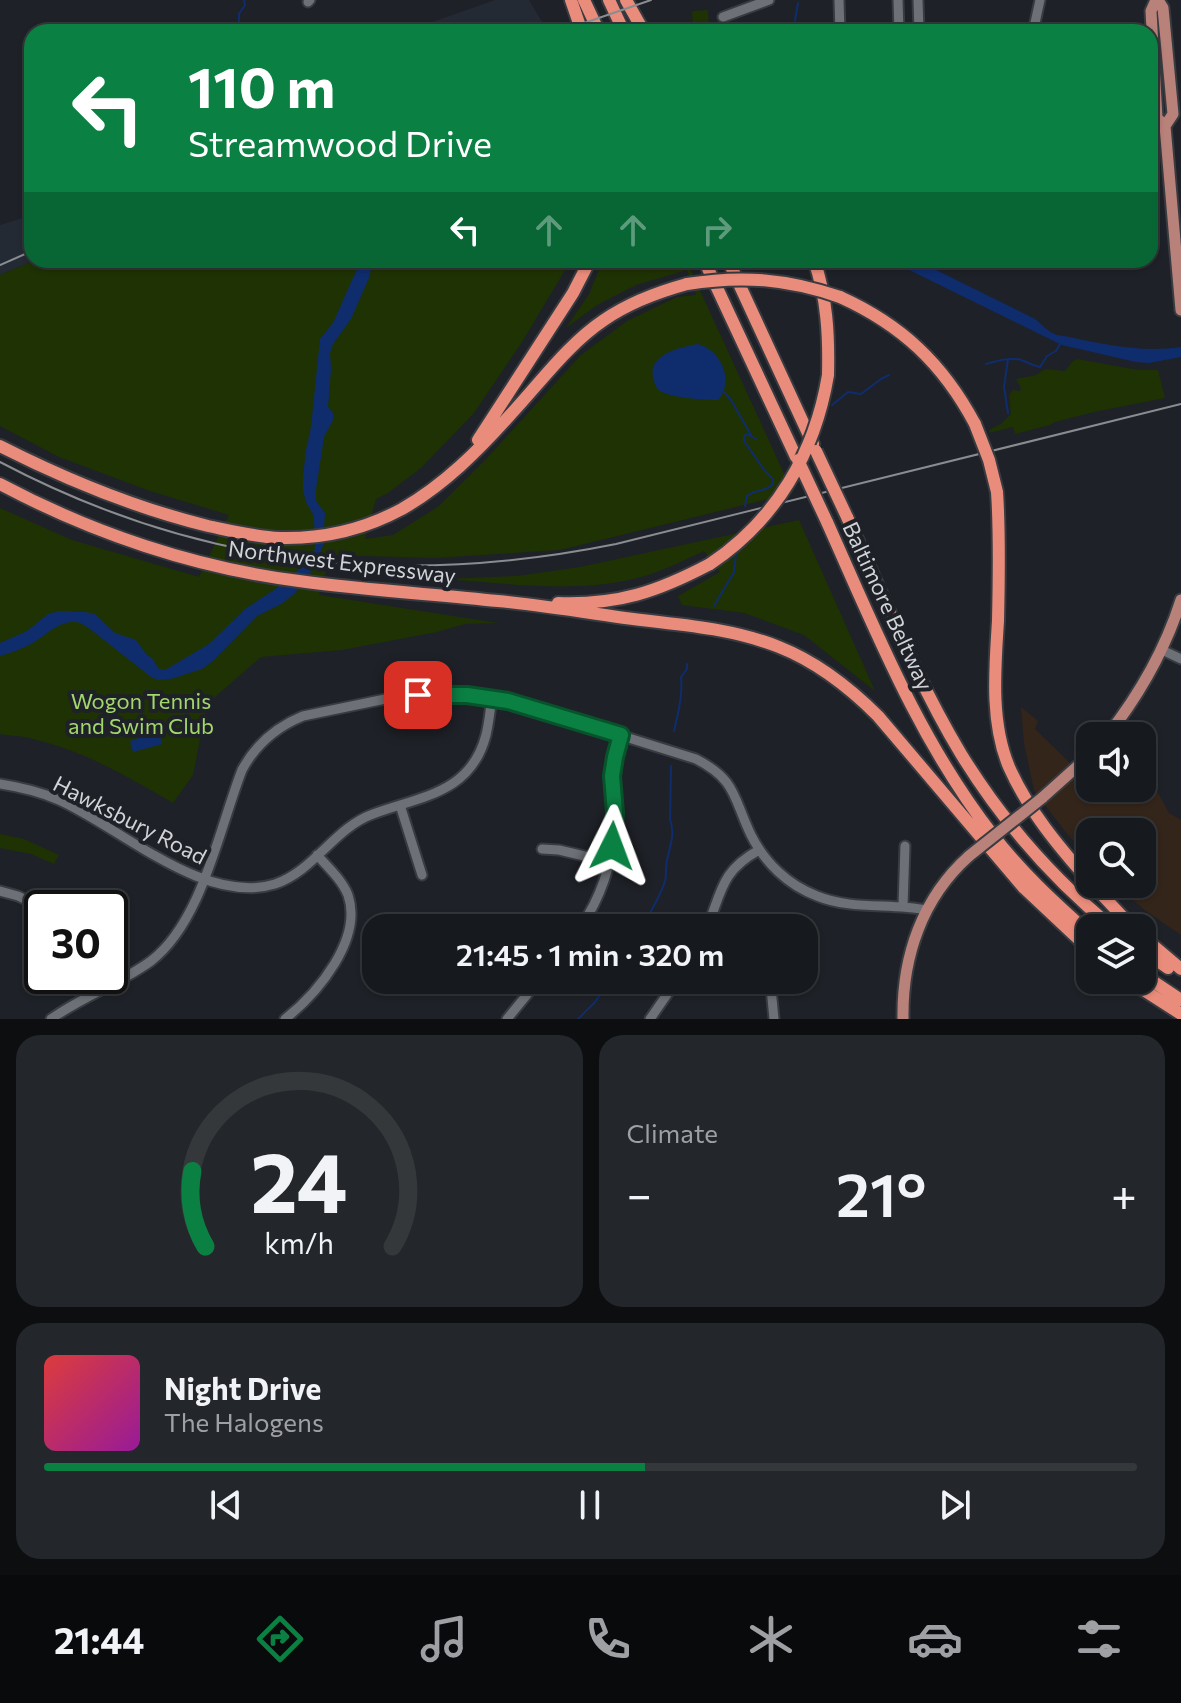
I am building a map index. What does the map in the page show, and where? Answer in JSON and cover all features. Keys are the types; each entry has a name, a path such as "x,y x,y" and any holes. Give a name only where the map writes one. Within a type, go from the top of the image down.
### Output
{"highway":[{"path":"571,0 579,24"},
{"path":"584,0 595,24"},
{"path":"609,0 620,24"},
{"path":"626,0 640,24"},
{"path":"460,465 573,293 586,268"},
{"name":"Baltimore Beltway","path":"708,268 908,699 945,766 993,835 1051,899 1076,921"},
{"name":"Baltimore Beltway","path":"732,268 926,689 968,765 1025,842 1097,914"},
{"path":"503,601 571,603 635,596 660,589 710,564 745,535 789,483 821,411 828,375 828,322 816,268"},
{"path":"460,465 591,330 630,304 649,296 687,284 746,278 801,285 871,311 920,349 952,384 975,424 989,460 997,492 1000,556 995,689 998,720 1009,766 1026,799 1046,830 1076,865"},
{"name":"Northwest Expressway","path":"0,446 103,494 165,515 278,538 334,533 375,521 425,495 460,465"},
{"name":"Northwest Expressway","path":"0,484 90,526 184,557 257,574 503,601"},
{"path":"503,601 730,632 781,648 817,666 878,716 1024,888 1076,937"},
{"path":"1105,898 1120,914"},
{"path":"1156,948 1181,969"},
{"path":"1156,960 1181,977"},
{"path":"1156,983 1181,1000"},
{"path":"1150,994 1181,1014"}],"main road":[{"path":"1152,24 1151,11 1157,0"},
{"path":"1158,119 1165,126 1181,310"},
{"path":"1118,722 1140,692 1162,650 1181,600"},
{"path":"903,1019 907,963 915,936 926,910 945,881 969,856 1076,768"}],"street":[{"path":"723,17 769,0"},
{"path":"839,0 840,24"},
{"path":"898,0 899,24"},
{"path":"918,0 919,24"},
{"path":"1035,24 1040,0"},
{"path":"1162,650 1181,659"},
{"path":"128,974 167,947 184,924 204,878 242,770 257,747 277,729 303,716 395,697 444,694 492,698 696,759 717,772 731,787 759,850 768,861 804,890 822,898 858,904 926,910"},
{"name":"Hawksbury Road","path":"0,784 59,800 158,857 204,878 243,888 268,886 289,878 351,825 442,791 461,779 475,760 486,735 492,698"},
{"path":"588,914 610,862 614,832 612,776 621,735"},
{"path":"400,805 422,875"},
{"path":"903,906 905,846"},
{"path":"542,849 610,862"},
{"path":"712,914 724,880 739,863 759,850"},
{"path":"285,1019 316,990 349,934 351,913 348,895 338,878 317,855"},
{"path":"0,891 24,899"},
{"path":"51,1019 90,994"},
{"path":"507,1019 528,994"},
{"path":"650,1019 667,994"},
{"path":"772,994 774,1019"}],"shaded area":[{"path":"495,0 529,0 543,24 427,24"},
{"path":"24,218 24,265 0,275 0,225"},
{"path":"1021,707 1038,721 1035,729 1076,769 1076,802 1156,802 1156,789 1169,813 1181,820 1181,935 1131,898 1156,898 1156,818 1076,818 1076,844 1034,790 1024,743"}],"green space":[{"path":"708,10 709,24 693,24 692,11"},
{"name":"Wogon Tennis and Swim Club","path":"24,265 24,268 566,268 474,413 421,468 376,499 365,539 393,535 439,506 581,355 627,321 677,297 696,295 687,270 636,285 597,305 566,328 589,294 600,268 690,268 793,493 560,550 435,558 331,555 319,595 498,623 465,624 342,650 261,657 207,704 193,775 173,803 73,751 0,734 0,508 72,540 199,577 229,515 150,491 59,457 0,426 0,275"},
{"path":"1077,359 1138,370 1158,370 1165,398 1094,412 1015,434 1013,427 989,433 1011,414 1009,395 1021,388 1016,379 1036,375 1045,369 1065,371"},
{"path":"799,520 875,691 804,635 744,613 682,605 678,596 720,572 704,551 648,575 606,584 536,586 442,579 517,576 580,567"},
{"path":"0,834 24,839 59,855 54,864 31,854 0,848"}],"water":[{"path":"357,268 371,268 351,319 330,353 328,407 333,413 333,420 324,437 316,489 316,501 325,513 323,545 316,564 295,593 257,616 202,669 171,679 151,677 90,629 75,622 61,625 31,644 0,656 0,643 27,631 48,614 59,611 85,612 95,614 115,633 136,640 159,669 165,670 209,644 245,609 307,563 315,548 314,516 306,502 303,476 320,339 333,323"},
{"path":"905,268 932,268 1035,319 1055,334 1107,345 1166,349 1181,347 1181,357 1149,363 1136,362 1062,345"},
{"path":"698,344 713,353 723,367 725,384 718,400 682,397 660,391 653,377 656,363 667,353"},
{"path":"146,723 149,735 159,732 162,744 133,752 130,741 139,738 136,726"}],"waterway":[{"path":"239,24 244,0"},
{"path":"794,24 798,3"},
{"path":"986,364 1012,359 1040,367 1061,342"},
{"path":"1008,359 1004,387 1008,413"},
{"path":"832,405 848,392 861,394 889,375"},
{"path":"724,392 751,435"},
{"path":"745,506 747,496 773,484 773,479 744,441 744,436 747,434 756,439"},
{"path":"714,606 734,572 736,553"},
{"path":"674,731 681,697 681,677 687,664"},
{"path":"650,914 666,878 672,834 671,766"},
{"path":"578,1019 600,994"}],"railway":[{"path":"581,24 651,0"},
{"path":"0,265 24,254"},
{"path":"0,462 75,497 149,525 225,546 300,559 377,565 455,565 535,557 616,544 1181,404"}],"route":[{"path":"418,695 467,695 508,701 621,735 612,776 615,813 612,846"}]}
